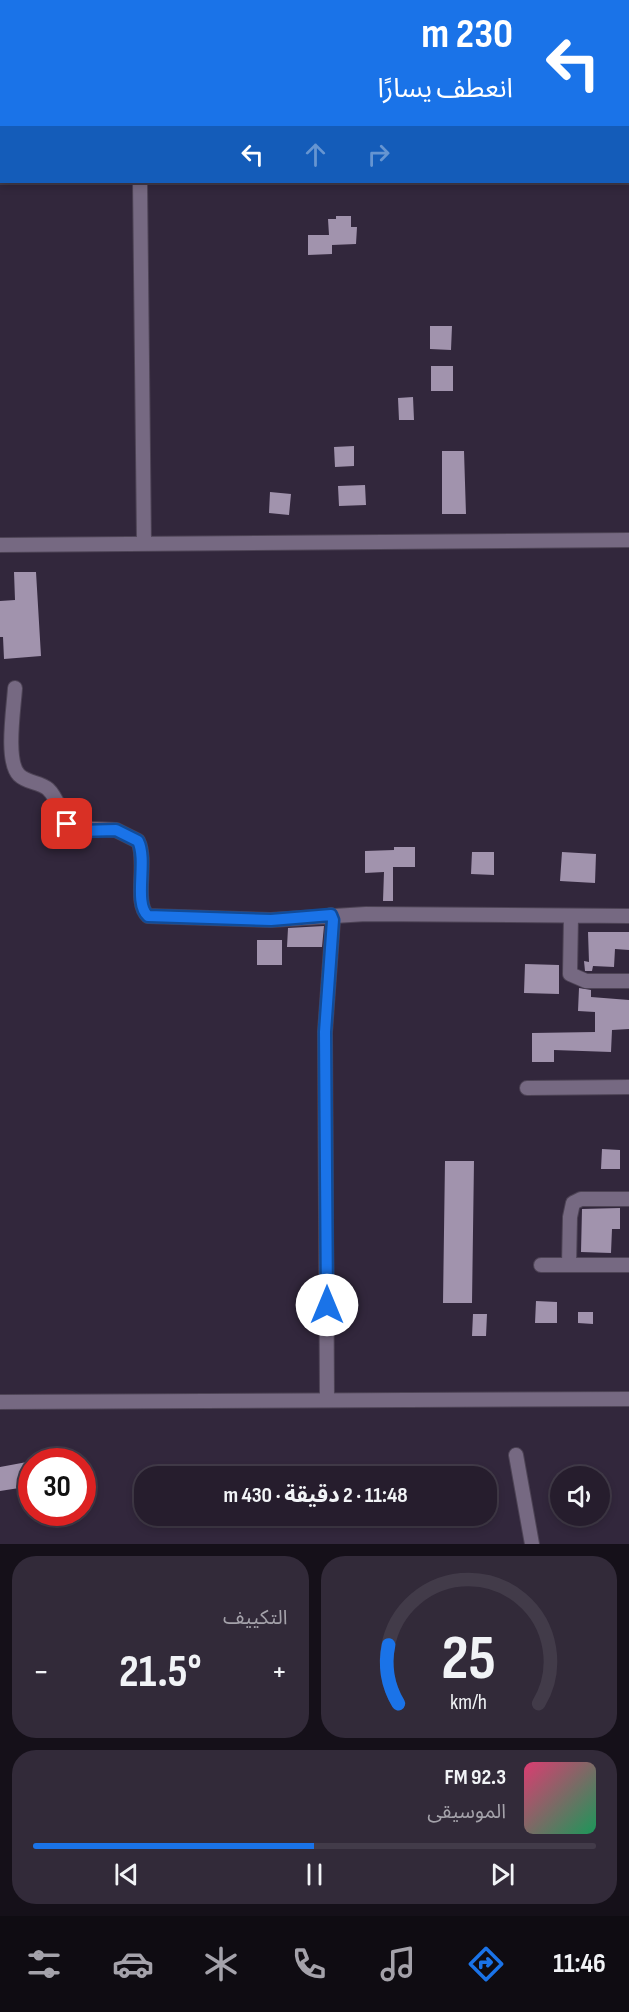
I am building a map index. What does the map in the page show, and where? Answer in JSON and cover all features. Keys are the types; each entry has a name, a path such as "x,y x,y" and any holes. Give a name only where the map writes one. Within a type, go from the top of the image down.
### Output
{"street":[{"path":"140,183 144,544"},
{"path":"0,545 629,540"},
{"path":"15,688 11,747 15,770 28,781 46,788 53,795 62,816 72,828 116,830 138,841 142,853 142,907 148,916 271,920 331,915 629,916"},
{"path":"327,1400 325,1032 333,920 331,915"},
{"path":"571,916 570,974 586,981 629,981"},
{"path":"527,1088 629,1087"},
{"path":"569,1265 570,1216 573,1203 581,1199 629,1198"},
{"path":"541,1265 629,1265"},
{"path":"0,1402 629,1399"},
{"path":"516,1455 532,1544"}],"building":[{"path":"336,216 351,216 351,227 357,227 356,244 332,245 332,254 308,255 308,235 329,235 328,219 336,219"},
{"path":"430,326 452,326 451,350 430,349"},
{"path":"431,366 453,366 453,391 431,391"},
{"path":"413,397 414,420 399,420 398,398"},
{"path":"354,446 354,466 335,467 334,447"},
{"path":"442,451 464,451 466,514 442,514"},
{"path":"365,485 366,505 339,506 338,486"},
{"path":"270,492 291,494 289,515 269,513"},
{"path":"14,572 36,572 41,656 4,659 3,637 0,637 0,601 15,600"},
{"path":"394,847 415,847 415,867 393,867 393,901 383,901 384,872 365,873 365,851 394,850"},
{"path":"472,852 494,852 494,875 471,874"},
{"path":"562,852 596,854 595,883 560,881"},
{"path":"324,926 322,947 287,947 288,928"},
{"path":"588,932 629,932 629,950 615,949 614,967 593,966 592,971 585,971 584,961 589,962"},
{"path":"257,940 282,940 282,965 257,965"},
{"path":"525,964 559,965 559,994 524,993"},
{"path":"579,988 591,990 591,997 629,1000 629,1029 612,1030 611,1052 554,1050 554,1062 532,1062 532,1033 595,1032 595,1012 578,1011"},
{"path":"602,1149 620,1150 620,1169 601,1169"},
{"path":"445,1161 474,1161 472,1303 443,1303"},
{"path":"620,1208 620,1229 612,1229 611,1253 581,1252 582,1209"},
{"path":"536,1301 557,1302 557,1323 535,1323"},
{"path":"578,1312 593,1312 593,1324 578,1323"},
{"path":"473,1314 487,1314 486,1336 472,1336"},
{"path":"18,1464 18,1488 0,1491 0,1467"}],"route":[{"path":"67,824 78,831 116,830 138,841 142,853 142,907 148,916 271,920 331,915 333,920 325,1032 327,1305"}]}
